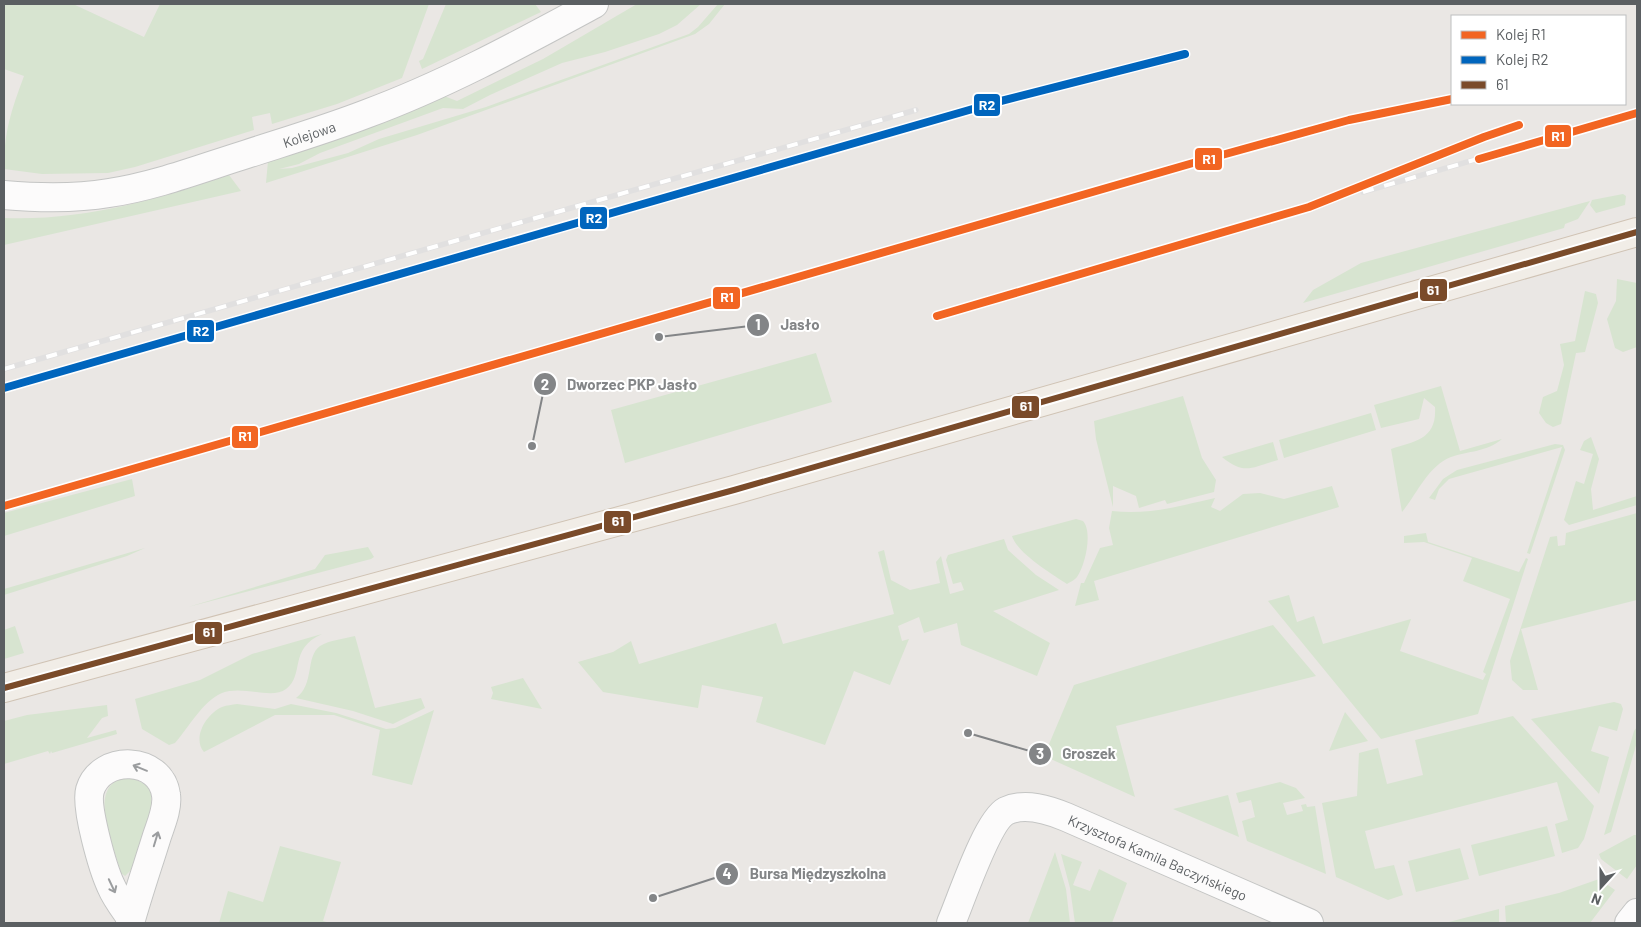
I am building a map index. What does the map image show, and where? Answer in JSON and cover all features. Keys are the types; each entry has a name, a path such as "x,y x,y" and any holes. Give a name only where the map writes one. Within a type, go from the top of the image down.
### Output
{"main road":[{"path":"4,688 715,495 1637,232"}],"street":[{"name":"Kolejowa","path":"4,195 46,198 109,193 159,182 269,147 366,114 417,93 516,47 594,4"},
{"path":"126,764 136,765 153,774 160,780 166,796 162,822 130,921 108,879 88,800 92,785 101,773 116,765 126,764"},
{"name":"Krzysztofa Kamila Baczyńskiego","path":"951,923 991,828 1003,813 1020,808 1049,810 1309,923"},
{"path":"1630,923 1637,913"}],"green space":[{"path":"4,4 73,4 144,37 160,4 429,4 402,78 337,104 272,124 270,113 252,117 254,130 135,167 108,173 42,174 4,169 5,144 9,122 24,76 4,69"},
{"path":"446,4 535,4 541,12 422,69 419,61 423,59"},
{"path":"637,4 701,4 677,25 659,34 605,52 562,63 463,109 443,108 320,153 299,164 279,169 292,168 348,153 379,139 486,107 689,34 698,27 718,4 725,4 709,24 695,34 417,135 266,183 268,161 444,96 457,101 543,59"},
{"path":"229,175 241,191 4,245 4,218 62,216 118,207 174,193"},
{"path":"1623,194 1626,196 1625,205 1596,213 1590,205 1592,200"},
{"path":"1590,201 1578,219 1565,224 1564,228 1303,303 1313,290 1361,263"},
{"path":"1617,279 1637,283 1637,347 1623,352 1615,348 1607,319 1616,301"},
{"path":"1585,291 1596,294 1598,303 1585,352 1576,353 1561,424 1553,427 1546,423 1539,413 1543,397 1557,391 1564,365 1560,344 1575,341"},
{"path":"816,353 832,402 625,463 611,410"},
{"path":"1441,386 1460,451 1502,439 1477,451 1457,455 1443,461 1429,474 1402,512 1391,449 1416,441 1429,432 1435,418 1435,407 1424,398 1419,419 1381,428 1374,405"},
{"path":"1183,396 1202,458 1216,480 1214,492 1167,504 1165,500 1139,508 1136,496 1113,486 1113,507 1096,439 1094,421"},
{"path":"1371,413 1376,430 1284,458 1279,440"},
{"path":"1591,437 1599,459 1591,489 1593,510 1637,496 1637,505 1569,525 1564,520 1576,481 1584,484 1593,454 1580,450 1584,441"},
{"path":"1273,442 1278,460 1255,467 1243,468 1230,463 1222,457"},
{"path":"1555,444 1563,445 1565,450 1530,554 1527,553 1562,447 1449,479 1439,489 1435,500 1429,498 1443,479 1457,470"},
{"path":"132,479 135,496 4,536 4,513"},
{"path":"1332,486 1339,507 1094,581 1099,600 1075,606 1081,583 1084,583 1100,548 1113,545 1109,528 1112,511 1152,511 1215,498 1211,507 1220,511 1243,494 1260,493 1284,499"},
{"path":"1637,513 1637,600 1521,629 1538,690 1523,690 1512,680 1510,661 1550,537 1557,536 1558,546 1565,545 1566,533"},
{"path":"1076,519 1083,521 1086,526 1087,549 1080,572 1076,578 1067,584 1028,556 1015,543 1012,536"},
{"path":"1426,533 1428,542 1519,572 1526,558 1528,559 1478,714 1381,739 1268,601 1289,595 1297,622 1314,616 1323,644 1411,619 1400,651 1483,680 1486,674 1483,672 1510,599 1463,581 1472,558 1424,542 1404,543 1404,536"},
{"path":"1004,539 1008,550 1036,575 1059,590 993,611 1050,643 1037,676 961,645 957,623 924,633 919,617 898,626 902,641 909,639 890,685 854,671 825,745 756,722 763,697 702,685 698,708 603,692 578,662 613,652 631,641 639,664 776,623 783,644 894,614 878,552 884,550 891,580 910,590 940,583 936,562 941,556 950,594 964,590 961,582 953,584 946,560 948,555"},
{"path":"368,547 374,557 371,559 188,607 315,569 325,555"},
{"path":"145,548 127,556 4,595 4,589"},
{"path":"1273,625 1316,676 1116,726 1135,797 1044,756 1074,685"},
{"path":"15,626 24,653 4,659 4,630"},
{"path":"322,634 311,640 305,647 301,654 295,677 286,689 273,693 230,691 222,693 208,702 175,743 169,745 142,729 135,699 200,680 252,654"},
{"path":"355,636 375,708 421,698 425,708 393,724 353,711 296,698 306,686 315,651 320,646 332,641"},
{"path":"523,678 542,709 491,699 493,693 491,687"},
{"path":"1614,702 1621,704 1623,709 1617,731 1599,726 1591,751 1609,757 1599,794 1531,719"},
{"path":"237,704 275,709 291,704 336,713 386,729 395,728 434,710 412,785 372,775 380,730 334,715 275,715 204,752 201,746 200,733 206,721 216,710 228,705"},
{"path":"107,705 108,716 102,718 87,738 116,730 117,734 52,753 51,751 50,754 48,751 4,764 4,721 27,715"},
{"path":"1345,712 1368,741 1329,751"},
{"path":"1513,716 1594,806 1584,839 1578,848 1562,853 1555,824 1568,820 1557,782 1365,831 1375,869 1394,865 1403,895 1388,900 1336,877 1322,803 1357,796 1359,753 1378,748 1387,784 1423,775 1415,740"},
{"path":"1637,727 1637,742 1611,832 1604,835 1634,731"},
{"path":"130,777 149,786 151,805 143,839 131,870 125,876 121,873 108,831 105,802 108,790 116,781"},
{"path":"1280,782 1296,788 1305,798 1283,803 1287,815 1303,811 1301,805 1306,804 1307,807 1315,806 1326,874 1247,841 1242,821 1255,817 1251,800 1239,803 1236,793"},
{"path":"1228,795 1239,837 1173,809"},
{"path":"1547,826 1555,856 1479,876 1471,845"},
{"path":"1637,835 1637,865 1627,879 1601,859 1599,854"},
{"path":"280,846 341,862 323,921 330,923 219,923 228,891 263,902"},
{"path":"1460,848 1469,879 1416,892 1408,861"},
{"path":"1055,852 1066,889 1070,923 1028,923"},
{"path":"1061,854 1082,862 1073,885 1090,891 1099,869 1127,883 1112,923 1075,923 1070,888"},
{"path":"1599,879 1615,890 1590,923 1506,923 1505,906 1559,893"},
{"path":"1499,909 1499,923 1445,923"}],"railway":[{"path":"4,388 997,102 1185,54"},
{"path":"4,369 916,110"},
{"path":"1363,192 1637,113"},
{"path":"937,316 1309,207 1484,137 1519,125"}],"rail line":[{"name":"R2","path":"4,388 997,102 1185,54"},
{"name":"R1","path":"4,506 1193,163 1349,120 1451,99"},
{"name":"R1","path":"1479,159 1637,113"},
{"name":"R1","path":"937,316 1309,207 1484,137 1519,125"}],"transit line":[{"name":"61","path":"4,688 734,490 1637,232"}],"place":[{"name":"Jasło","path":"659,337"},
{"name":"Dworzec PKP Jasło","path":"532,446"},
{"name":"Groszek","path":"968,733"},
{"name":"Bursa Międzyszkolna","path":"653,898"}]}
